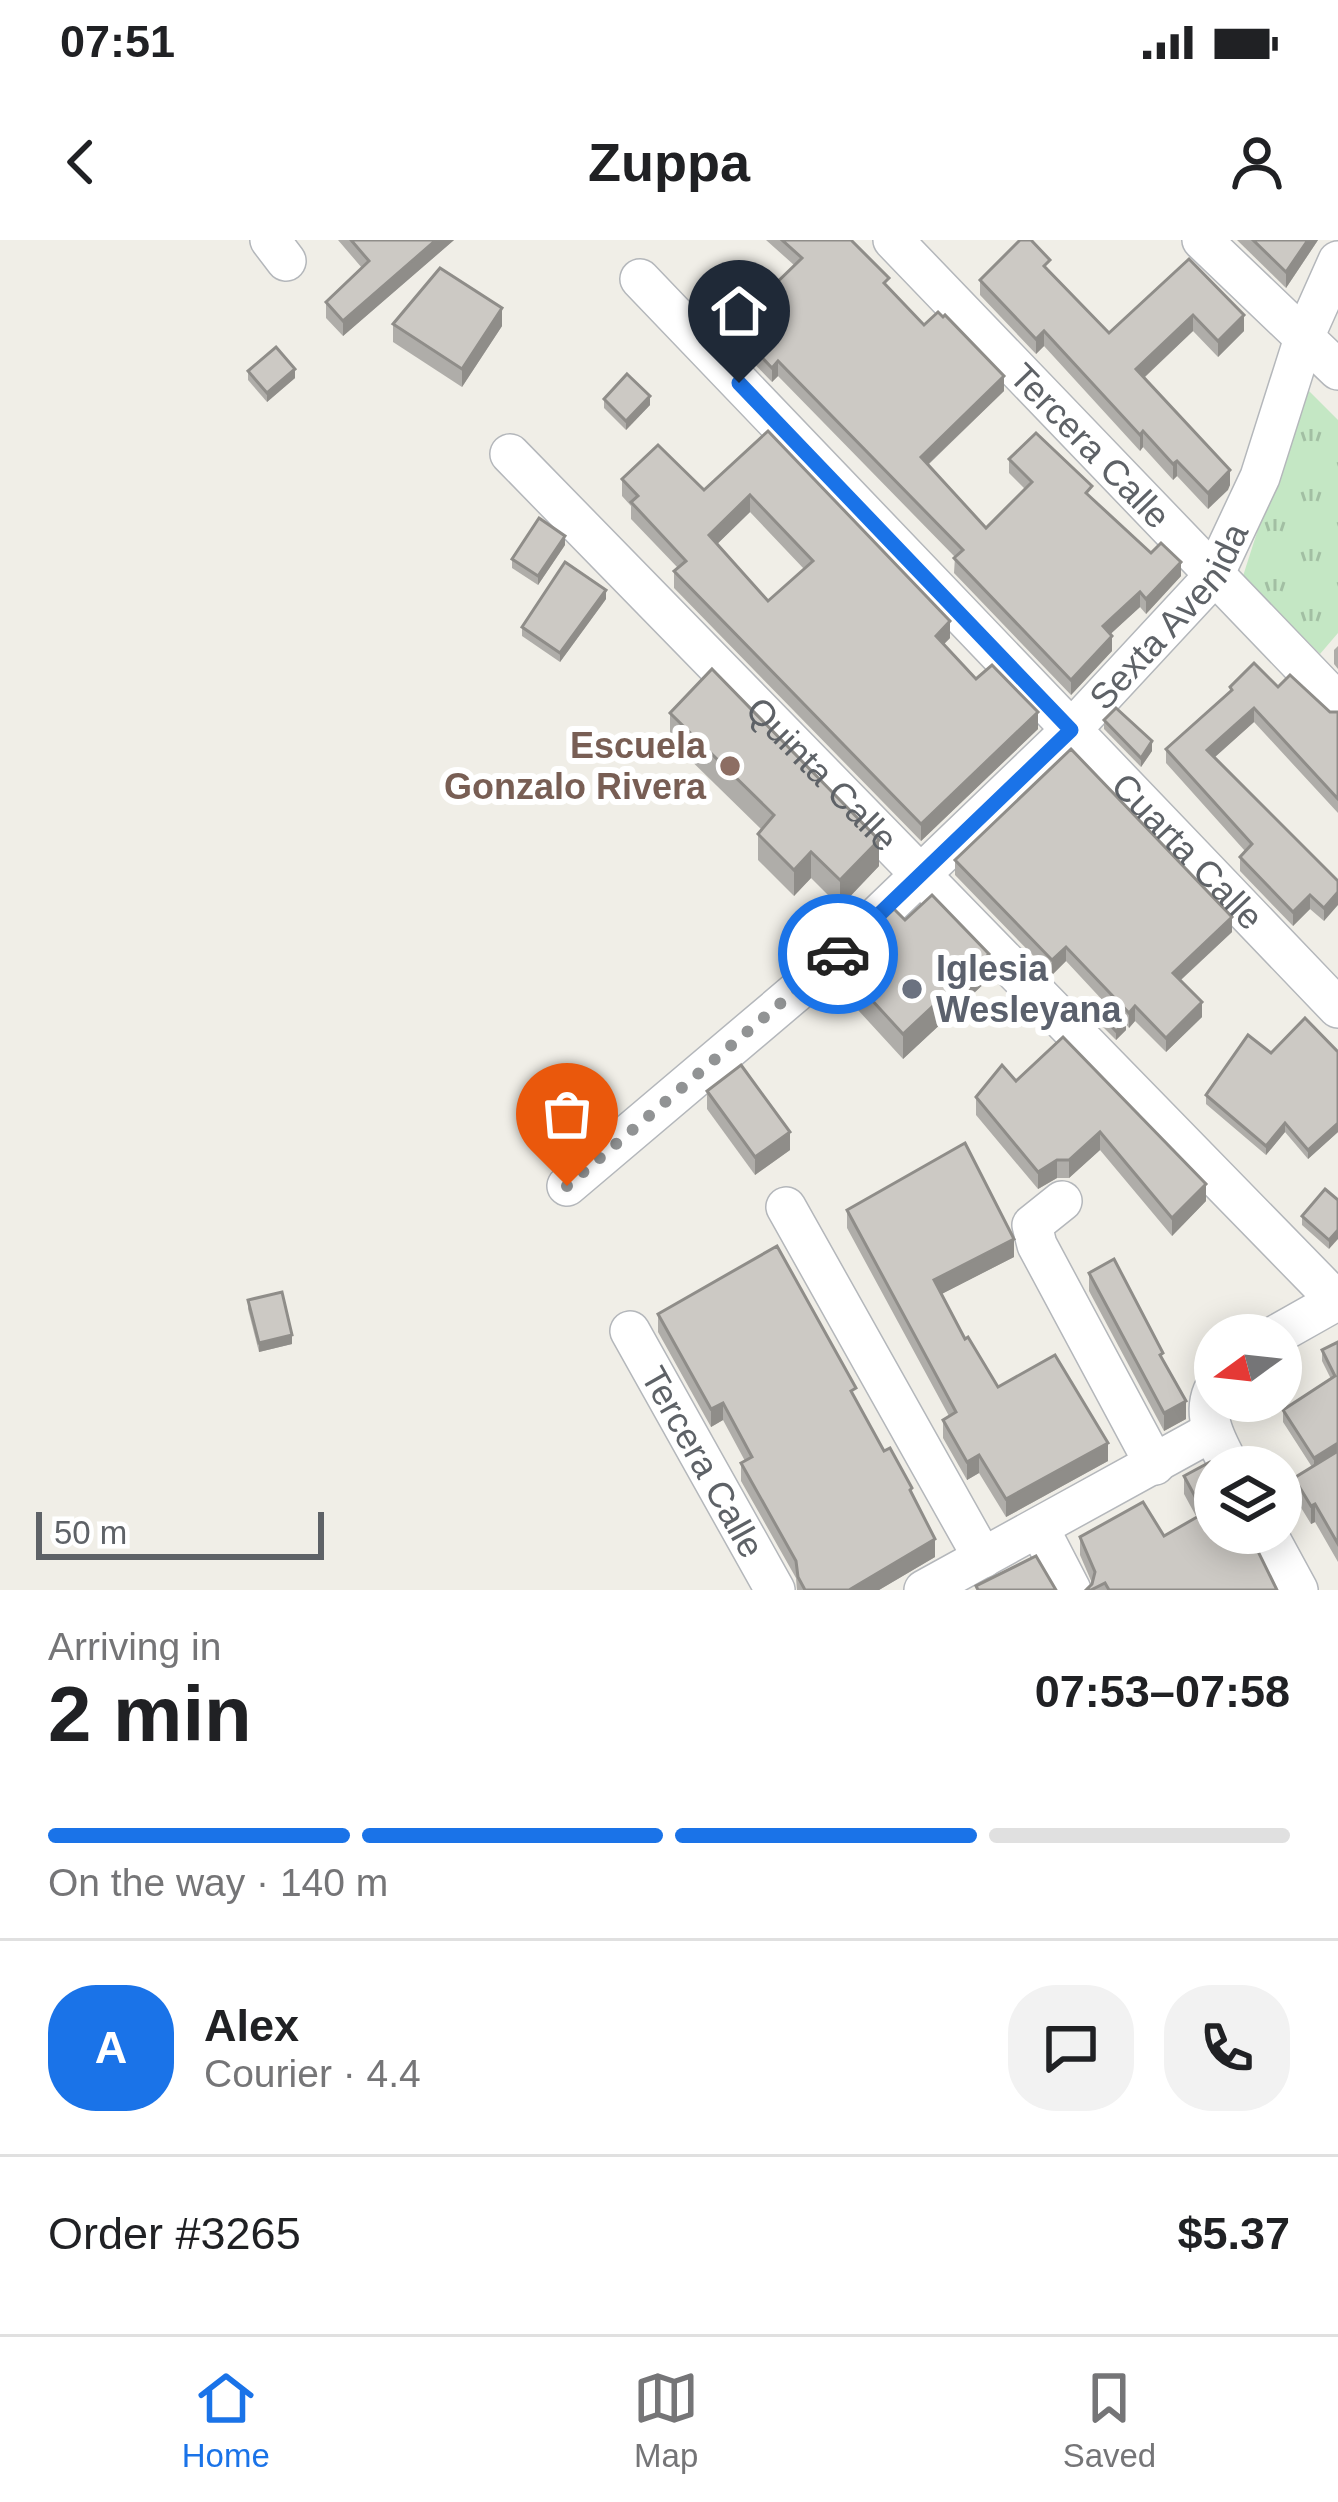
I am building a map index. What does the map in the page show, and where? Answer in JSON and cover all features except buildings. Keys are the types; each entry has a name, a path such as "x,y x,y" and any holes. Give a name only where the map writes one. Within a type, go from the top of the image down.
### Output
{"street":[{"name":"Tercera Calle","path":"893,240 1213,577 1330,677"},
{"path":"1202,240 1338,370"},
{"name":"Sexta Avenida","path":"567,1186 815,976 1071,730 1213,577 1260,478 1305,335 1338,261"},
{"name":"Cuarta Calle","path":"640,279 1338,1008"},
{"name":"Quinta Calle","path":"510,454 1337,1300"},
{"path":"1062,1202 1032,1225 1037,1246 1155,1465"},
{"path":"786,1207 983,1558"},
{"path":"1302,1320 1337,1300"},
{"name":"Tercera Calle","path":"630,1331 775,1590"},
{"path":"1210,1422 1219,1446"},
{"path":"923,1590 1211,1432"},
{"path":"1039,1528 1071,1590"},
{"path":"1278,1554 1298,1590"}],"green space":[{"path":"1304,386 1338,420 1338,633 1320,654 1243,576"}],"way so far":[{"path":"567,1186 838,954"}],"place":[{"name":"Escuela Gonzalo Rivera","path":"730,766"},
{"name":"Iglesia Wesleyana","path":"912,989"}],"route":[{"path":"739,383 1071,730 838,954"}]}
